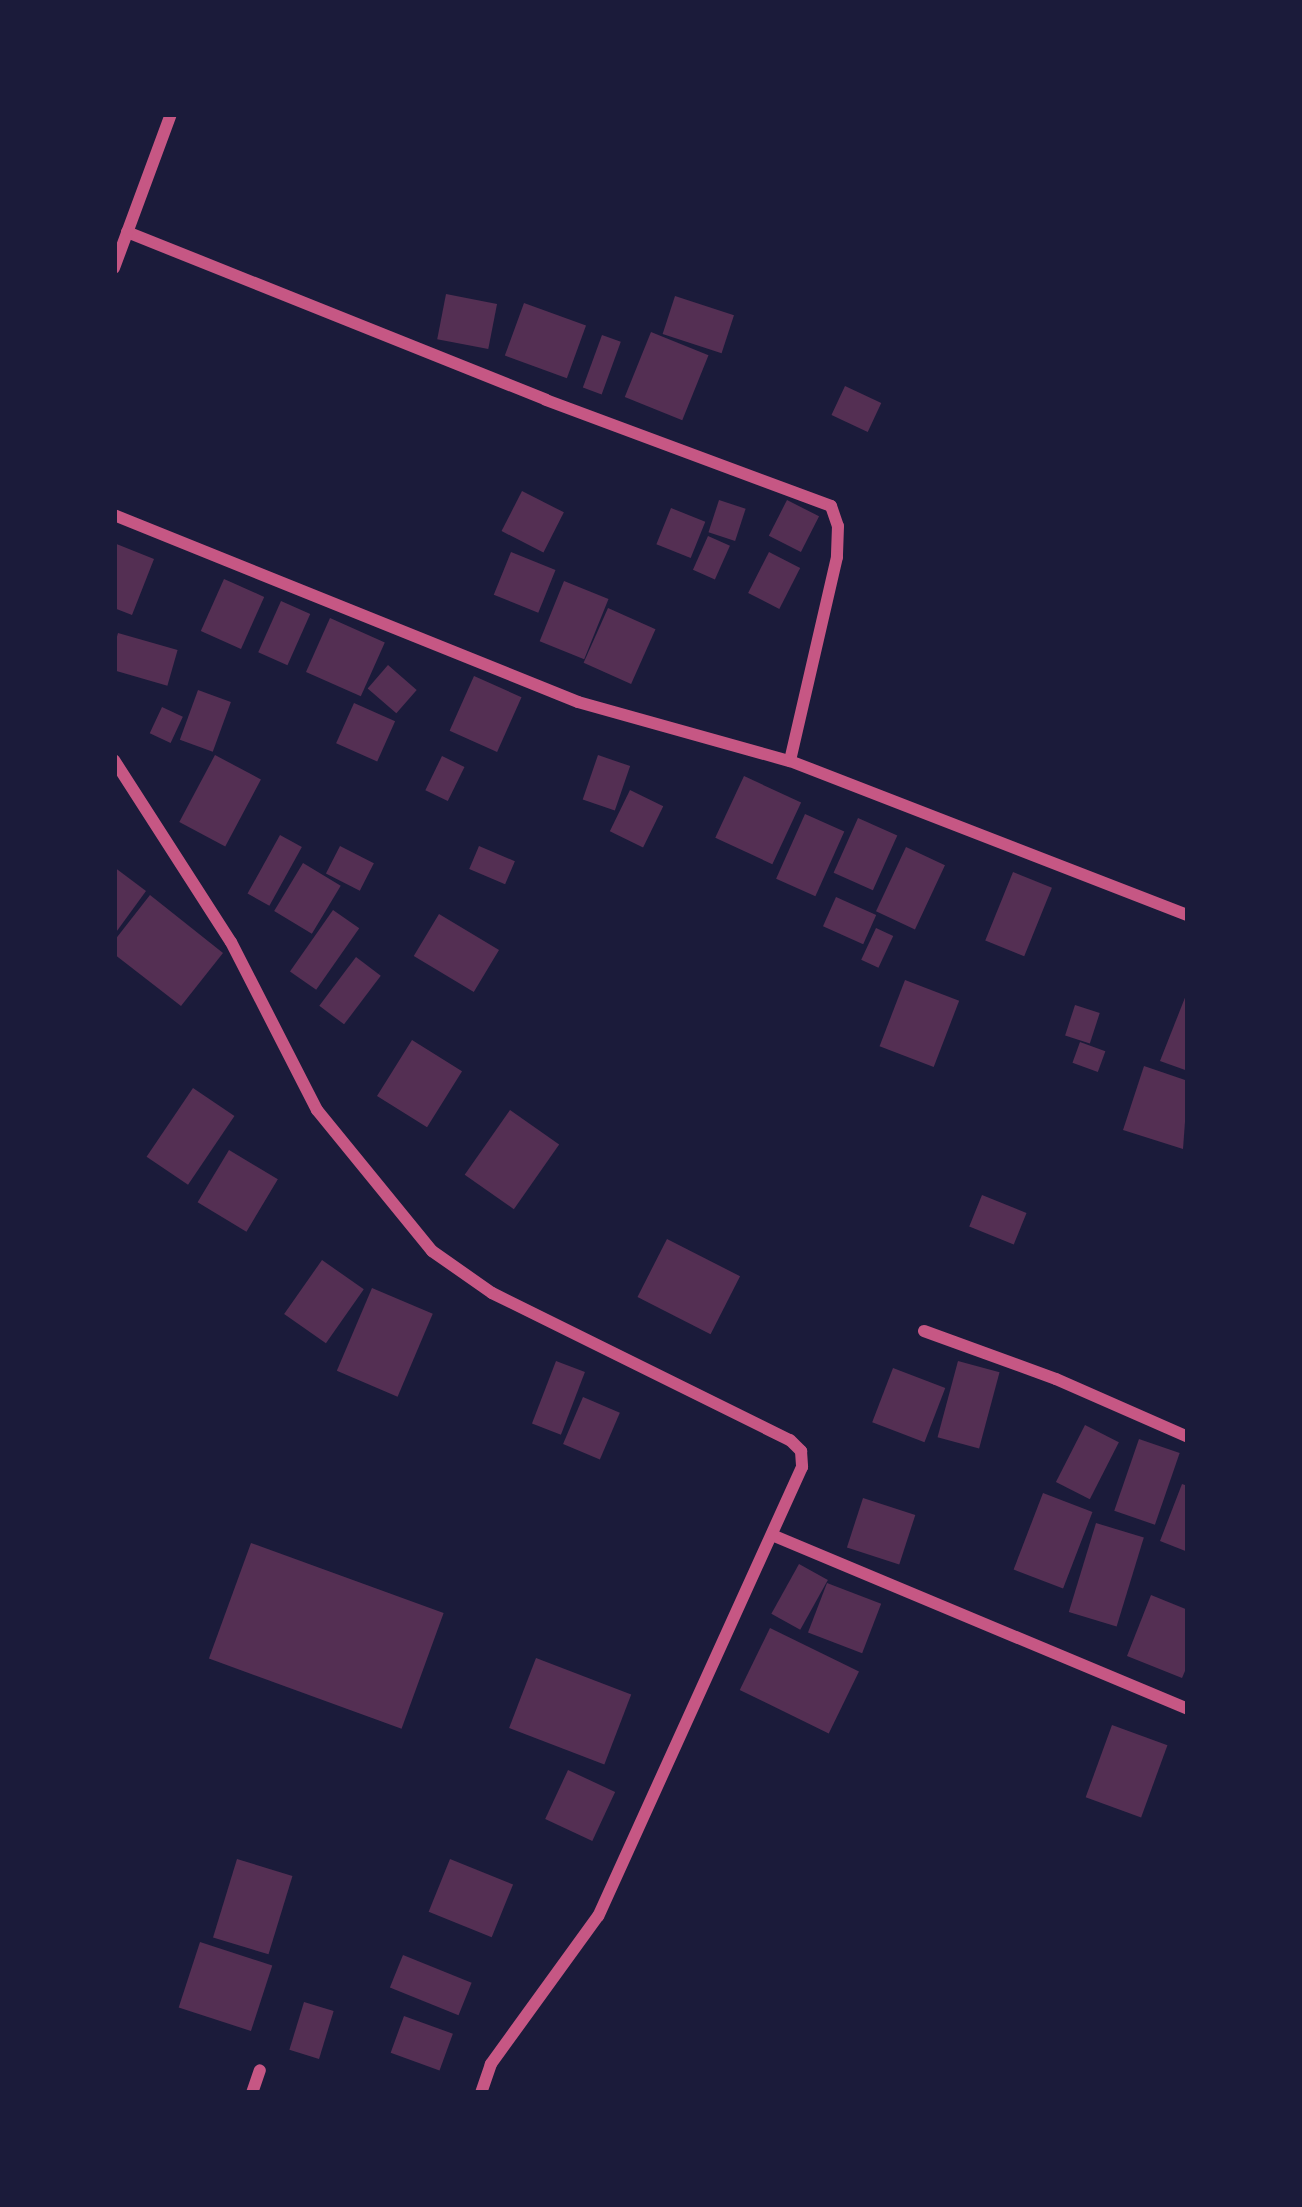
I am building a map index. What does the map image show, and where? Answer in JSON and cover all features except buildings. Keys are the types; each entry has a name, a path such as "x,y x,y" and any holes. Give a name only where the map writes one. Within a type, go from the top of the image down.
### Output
{"street":[{"path":"114,268 171,114"},
{"path":"127,232 546,400 831,506 838,526 837,557 790,761"},
{"path":"114,515 578,702 790,761 1188,915"},
{"path":"114,760 231,942 317,1110 432,1251 492,1293 790,1440 801,1451 802,1467 598,1916 491,2064 481,2093"},
{"path":"924,1331 1056,1379 1188,1437"},
{"path":"772,1535 1188,1709"},
{"path":"252,2093 260,2070"}]}
